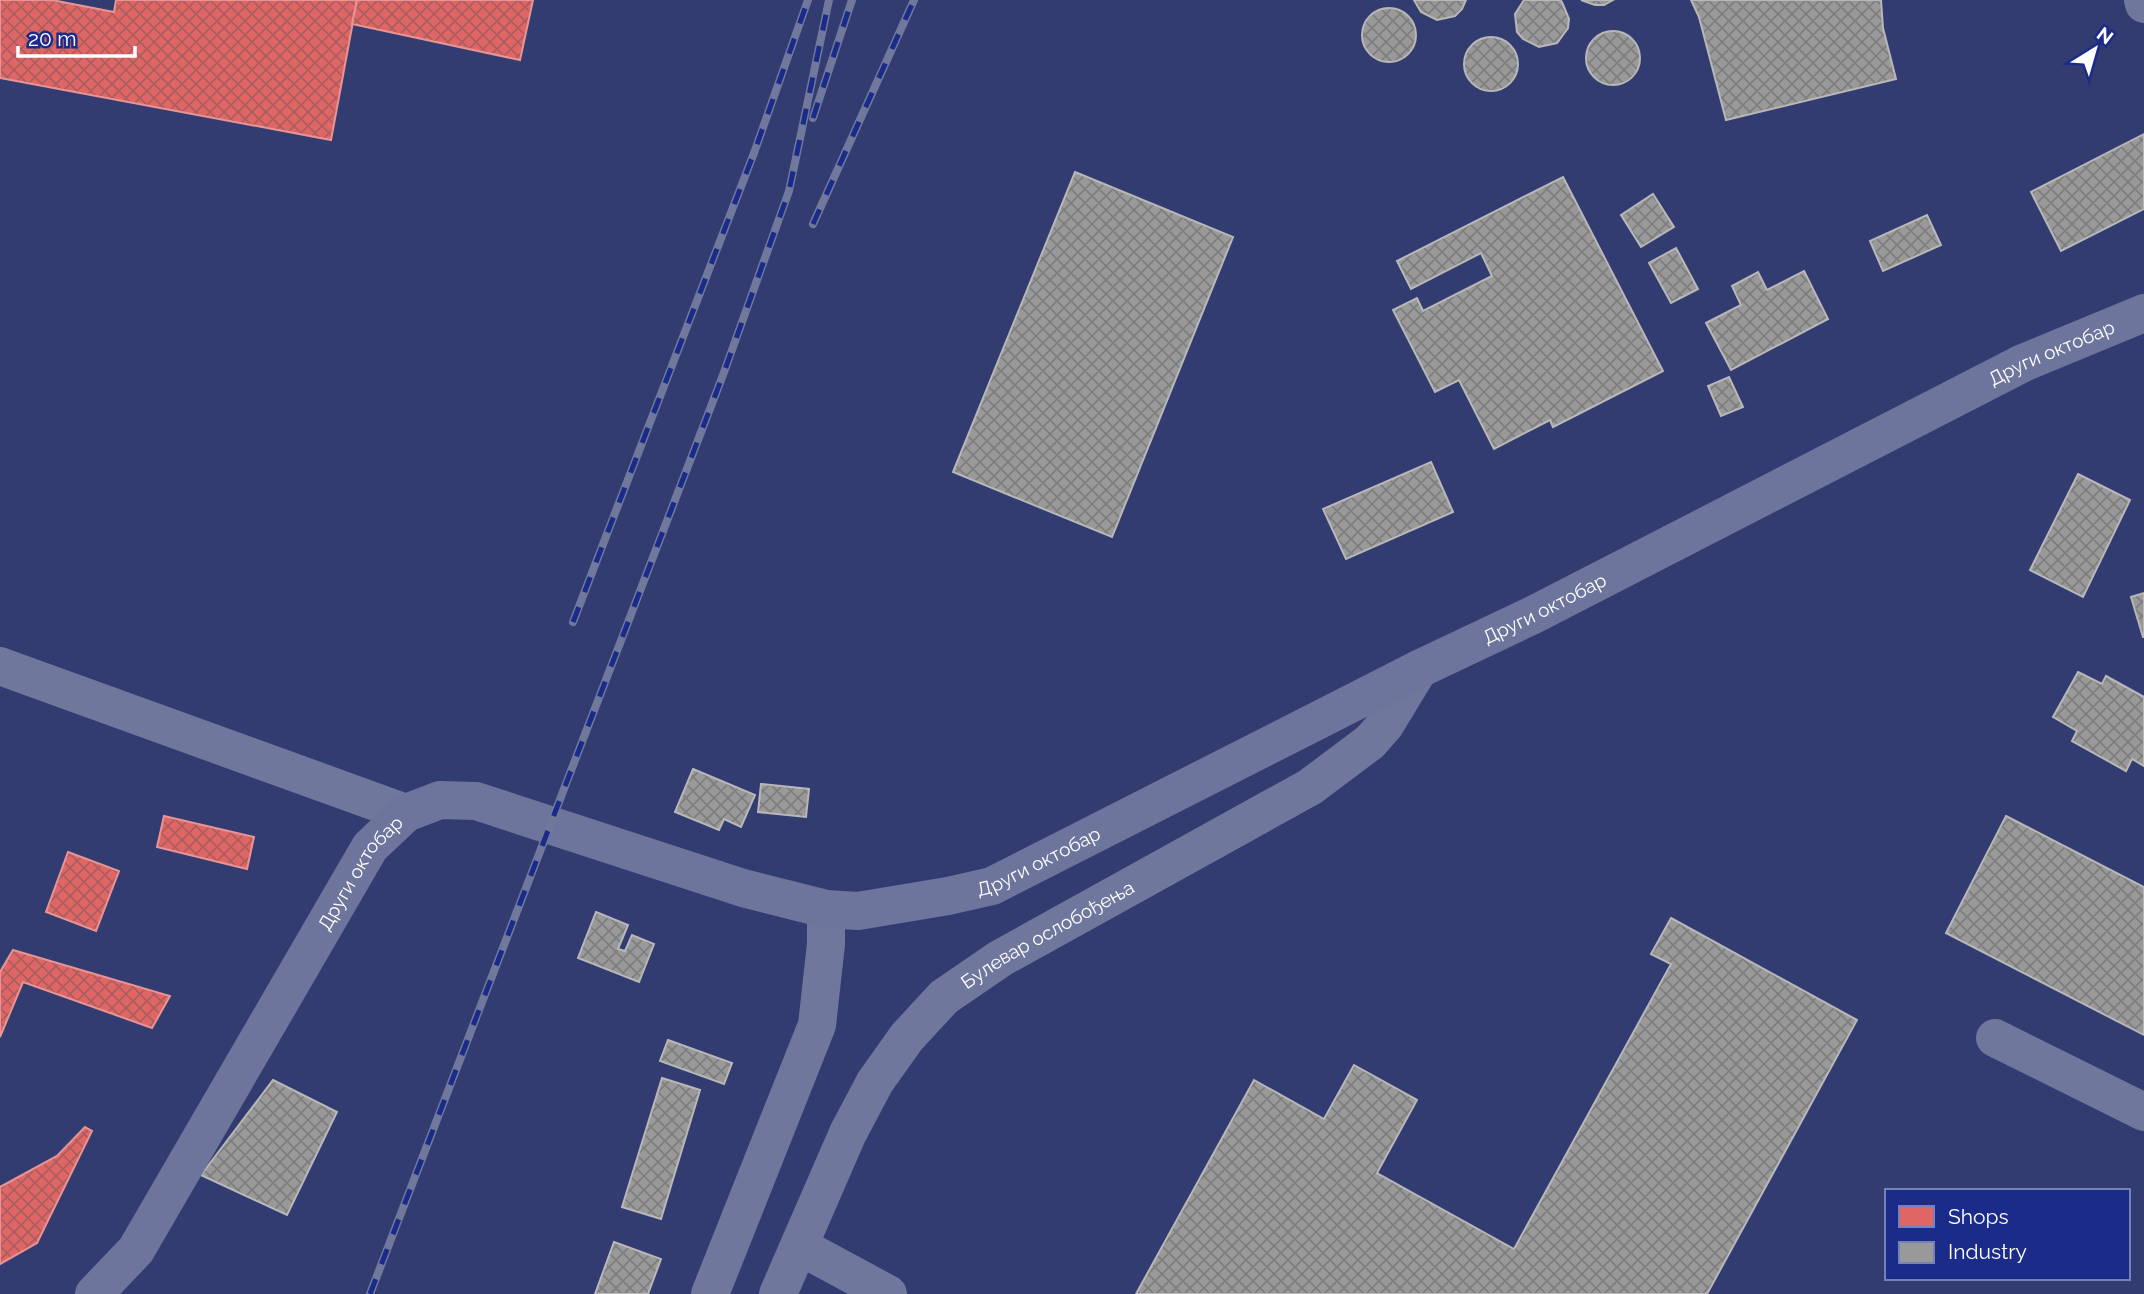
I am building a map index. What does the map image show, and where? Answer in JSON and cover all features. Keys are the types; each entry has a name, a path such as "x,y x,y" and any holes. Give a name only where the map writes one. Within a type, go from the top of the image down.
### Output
{"main road":[{"name":"Други октобар","path":"94,1294 136,1250 370,847 406,813 440,800 477,801 743,888 826,909 858,911 992,886 1419,669 1531,616 2023,363 2144,313"}],"street":[{"path":"0,666 406,813"},
{"name":"Булевар ослобођења","path":"778,1294 848,1133 875,1082 907,1037 944,997 1001,958 1310,787 1370,743 1385,725 1419,669"},
{"path":"710,1294 817,1025 826,944 826,909"},
{"path":"1996,1038 2144,1112"},
{"path":"799,1246 888,1294"}],"building: Shops":[{"path":"0,0 52,0 114,12 116,0 357,0 331,140 0,78"},
{"path":"357,0 533,0 520,60 352,24"},
{"path":"164,816 254,837 247,869 157,847"},
{"path":"68,852 119,871 96,931 46,912"},
{"path":"13,950 170,996 152,1028 23,982 0,1037 0,972"},
{"path":"85,1127 92,1131 37,1243 0,1264 0,1187 57,1156"}],"building: Industry":[{"path":"1414,0 1466,0 1455,16 1437,20 1421,12"},
{"path":"1524,0 1562,2 1569,19 1568,28 1557,43 1539,47 1523,39 1517,32 1515,14"},
{"path":"1581,0 1613,0 1604,5 1595,5"},
{"path":"1691,0 1881,0 1883,28 1896,79 1726,120 1699,17"},
{"path":"1389,8 1408,16 1416,35 1408,54 1389,62 1370,54 1362,35 1370,16"},
{"path":"1613,31 1632,39 1640,58 1632,77 1613,85 1594,77 1586,58 1594,39"},
{"path":"1491,37 1510,45 1518,64 1510,83 1491,91 1472,83 1464,64 1472,45"},
{"path":"2144,134 2144,209 2061,251 2031,192"},
{"path":"1075,172 1233,237 1112,537 953,472"},
{"path":"1563,177 1663,371 1553,427 1550,420 1494,449 1459,380 1435,392 1393,310 1417,298 1423,311 1492,276 1481,253 1411,289 1397,261"},
{"path":"1653,194 1674,227 1641,247 1621,215"},
{"path":"1927,215 1941,245 1883,271 1870,241"},
{"path":"1676,248 1698,289 1671,303 1649,263"},
{"path":"1804,271 1828,319 1731,370 1706,323 1741,305 1732,286 1758,272 1767,290"},
{"path":"1729,377 1743,407 1721,416 1708,386"},
{"path":"1431,462 1453,512 1346,559 1323,509"},
{"path":"2078,474 2130,500 2083,597 2030,570"},
{"path":"2144,593 2144,637 2143,637 2131,597"},
{"path":"2078,672 2102,684 2106,676 2144,697 2144,766 2132,759 2126,771 2072,741 2077,731 2053,717"},
{"path":"693,769 755,795 741,827 724,819 719,830 675,812"},
{"path":"761,784 809,789 806,817 758,812"},
{"path":"2006,816 2144,887 2144,1035 1946,933"},
{"path":"596,912 628,925 618,949 625,951 632,935 654,944 639,982 578,958"},
{"path":"1671,918 1857,1020 1707,1294 1136,1294 1254,1080 1324,1119 1354,1065 1417,1100 1377,1173 1514,1249 1671,964 1651,954"},
{"path":"668,1040 732,1063 724,1084 660,1061"},
{"path":"662,1078 700,1090 661,1219 622,1207"},
{"path":"273,1080 337,1112 287,1215 201,1175"},
{"path":"614,1242 661,1259 648,1294 595,1294"}],"railway":[{"path":"573,622 754,153 808,0"},
{"path":"370,1294 723,375 789,191 829,0"},
{"path":"813,118 852,0"},
{"path":"813,224 914,0"}]}
